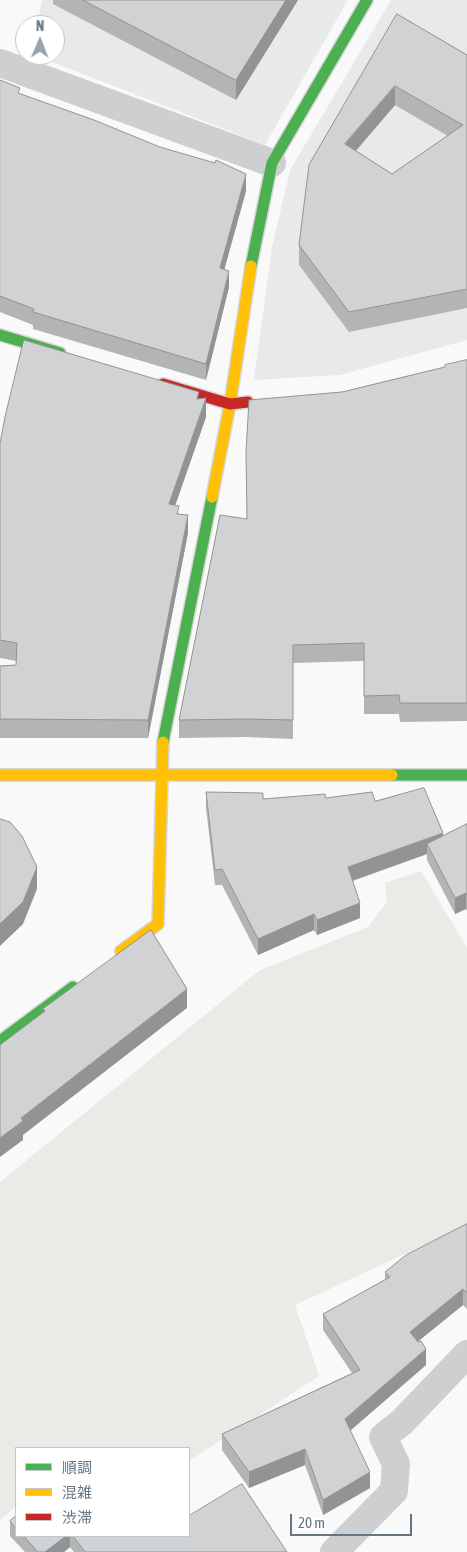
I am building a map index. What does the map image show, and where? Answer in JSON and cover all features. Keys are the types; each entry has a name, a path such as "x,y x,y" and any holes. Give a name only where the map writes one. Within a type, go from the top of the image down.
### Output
{"street":[{"path":"111,959 158,924 162,746 230,404 254,248 272,162 367,0"},
{"path":"0,63 272,162"},
{"path":"0,335 67,355"},
{"path":"153,381 230,404 258,401"},
{"path":"0,775 467,775"},
{"path":"0,1041 79,983"},
{"path":"334,1552 394,1491 396,1464 383,1437 402,1422 467,1354"}],"shaded area":[{"path":"42,0 348,0 265,145 60,65 65,65 65,15 39,15"},
{"path":"391,0 467,0 467,340 340,375 254,380 272,247 290,170"},
{"path":"421,871 467,948 467,1225 295,1305 319,1376 190,1460 190,1447 15,1447 15,1507 0,1520 0,1182 260,970 368,927 387,902 385,883"}],"building":[{"path":"83,0 286,0 236,80"},
{"path":"397,14 467,55 467,289 349,312 299,245 309,165","holes":["395,86 463,125 392,174 345,144"]},
{"path":"0,80 20,88 18,93 94,120 160,147 215,163 216,160 246,174 220,268 229,271 206,364 33,312 34,309 0,296"},
{"path":"24,340 199,392 197,399 206,398 169,504 179,506 177,514 188,515 148,720 0,719 0,666 16,665 17,643 0,640 0,443"},
{"path":"467,360 467,703 400,703 399,695 364,696 364,643 293,645 293,720 179,720 220,515 247,519 246,452 249,400 342,392"},
{"path":"424,788 443,833 348,867 360,903 317,920 314,914 258,939 222,869 215,870 206,792 263,793 263,799 325,794 326,798 372,792 375,801"},
{"path":"0,819 10,822 22,836 37,867 23,902 0,924"},
{"path":"467,824 467,895 466,893 455,898 427,844"},
{"path":"151,930 187,989 21,1118 23,1121 0,1138 0,1045 45,1011 43,1009"},
{"path":"467,1224 467,1293 463,1289 410,1332 418,1342 421,1341 426,1349 345,1419 370,1472 323,1500 305,1449 249,1472 222,1434 360,1370 323,1314 390,1277 385,1272 406,1255"},
{"path":"242,1484 287,1552 85,1552 74,1537 190,1537 190,1515"},
{"path":"15,1517 15,1527 10,1521"},
{"path":"25,1537 65,1537 45,1552 38,1552"}],"traffic: fast":[{"path":"251,266 272,163 367,0"},
{"path":"0,335 60,353"},
{"path":"163,742 212,497"},
{"path":"392,775 467,775"},
{"path":"0,1041 73,987"}],"traffic: slow":[{"path":"212,497 230,404 251,266"},
{"path":"121,951 158,924 163,742"},
{"path":"0,775 392,775"}],"traffic: jam":[{"path":"163,384 230,404 248,402"}]}
